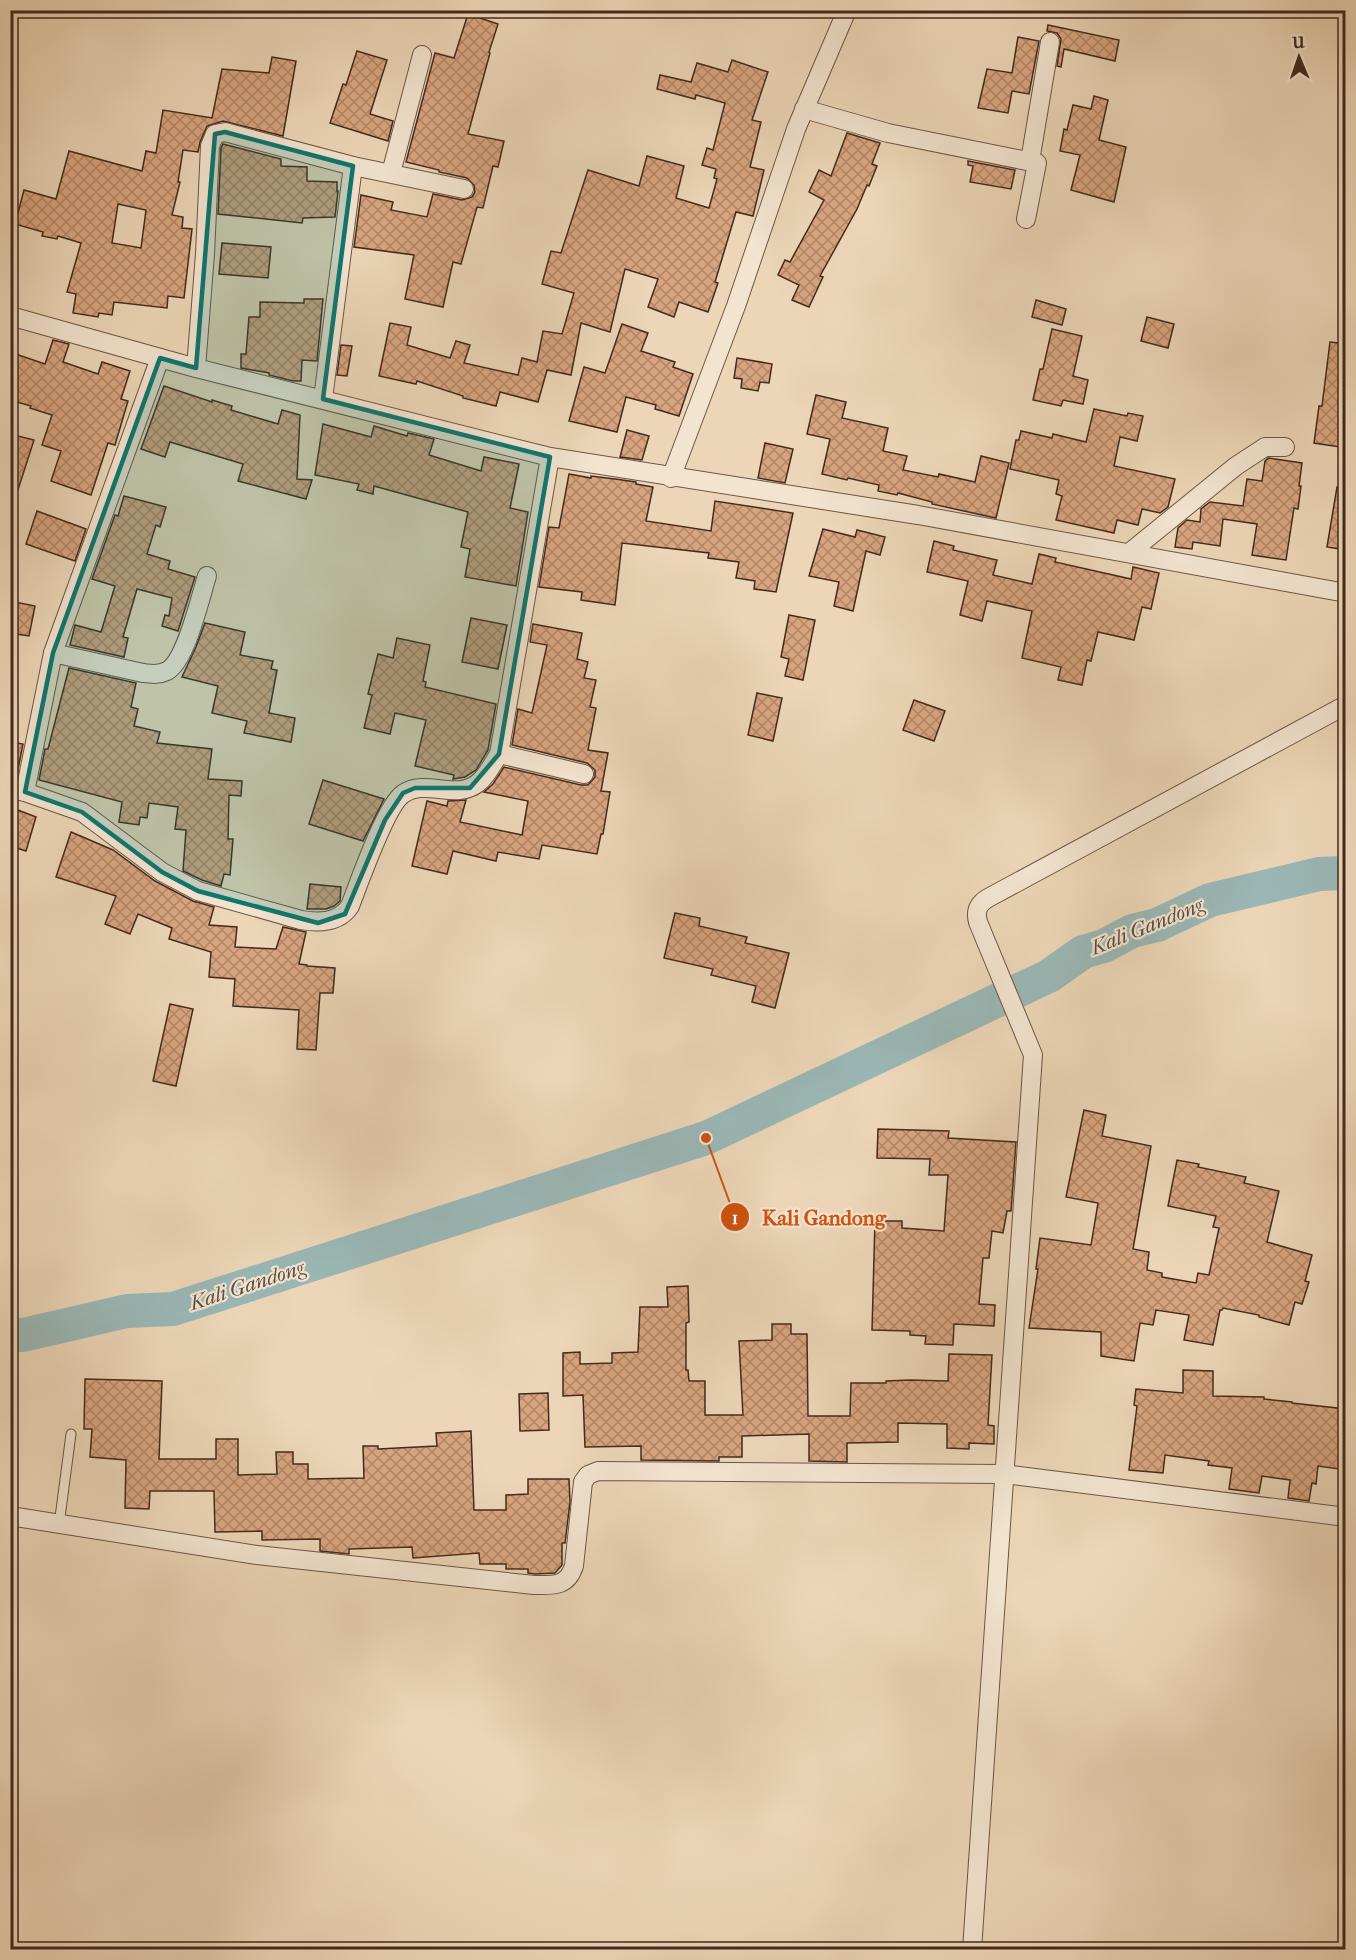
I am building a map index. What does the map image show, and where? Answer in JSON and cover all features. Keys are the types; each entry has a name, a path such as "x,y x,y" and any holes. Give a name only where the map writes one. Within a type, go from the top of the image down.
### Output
{"street":[{"path":"671,477 733,315 796,129 847,10"},
{"path":"1030,161 1050,42"},
{"path":"391,173 422,55"},
{"path":"804,109 888,133 1037,163 1026,219"},
{"path":"196,368 206,254 210,146 215,134 225,132 353,166 464,189"},
{"path":"323,399 353,166"},
{"path":"10,316 196,368 550,457 918,515 1346,593"},
{"path":"160,358 53,653 17,790 82,812 162,872 198,891 301,920 318,923 345,914 385,820 395,801 403,793 415,788 459,792 470,788 480,782 499,754 550,457"},
{"path":"1129,553 1236,466 1265,447 1286,447"},
{"path":"53,653 143,673 158,674 168,670 176,663 183,651 207,576"},
{"path":"972,1950 1033,1055 984,936 977,915 978,908 983,901 1346,705"},
{"path":"499,754 584,774"},
{"path":"10,1516 257,1555 534,1585 556,1585 571,1575 574,1566 583,1482 588,1475 598,1471 1004,1474 1346,1517"}],"lane":[{"path":"59,1525 71,1434"}],"highlighted area":[{"path":"225,132 353,166 323,399 550,457 499,754 470,788 415,788 403,793 385,820 345,914 318,923 198,891 162,872 82,812 25,792 53,653 160,358 196,368 215,134"}],"building":[{"path":"468,14 498,24 468,134 504,141 498,167 493,166 483,208 477,207 461,264 453,262 443,307 405,299 414,255 354,247 361,195 393,202 391,210 427,217 433,194 462,200 472,197 475,192 474,185 467,178 406,162 435,53 454,58"},
{"path":"1048,25 1119,40 1115,61 1064,49 1061,67 1057,66 1061,39 1057,33 1047,31"},
{"path":"1018,37 1039,41 1029,94 1012,91 1008,113 978,108 987,69 1012,73"},
{"path":"357,51 387,60 370,114 393,121 388,141 330,123"},
{"path":"272,57 296,61 283,136 223,121 207,126 198,152 183,150 178,182 180,182 172,215 183,217 182,228 192,229 184,298 168,296 167,308 114,302 112,315 99,313 98,317 73,313 76,294 67,292 81,243 58,236 57,239 42,236 43,232 15,224 24,190 56,199 69,151 142,171 146,151 156,153 163,110 212,118 222,69 269,73","holes":["118,204 146,210 141,248 112,243"]},
{"path":"732,60 768,72 752,120 761,122 750,167 764,170 753,216 736,212 715,282 718,283 708,312 679,302 674,317 648,307 658,279 625,269 610,332 581,323 571,375 547,370 538,402 500,392 496,406 463,398 463,396 417,381 416,384 379,376 390,323 411,327 407,345 450,358 456,341 470,345 464,363 518,375 522,358 537,362 543,331 562,334 574,293 542,284 551,251 561,253 588,170 639,186 647,156 684,166 676,198 709,208 717,179 714,178 716,169 702,165 707,148 713,150 725,103 696,95 695,99 657,89 660,75 691,82 697,63 728,72"},
{"path":"1094,96 1108,100 1099,140 1126,147 1114,202 1071,190 1080,155 1060,151 1064,129 1067,130 1073,105 1091,109"},
{"path":"847,133 880,143 872,164 877,166 869,186 867,185 857,209 820,276 823,277 809,307 792,300 799,285 778,275 785,260 790,262 824,200 809,192 819,170 831,176"},
{"path":"223,144 281,159 281,166 307,167 307,181 337,182 335,217 303,218 302,223 218,214"},
{"path":"968,161 1015,170 1011,189 970,182 973,166 968,165"},
{"path":"222,243 271,247 268,278 219,274"},
{"path":"304,299 323,299 317,361 302,360 301,381 241,368 241,354 246,354 249,317 260,317 260,302 304,303"},
{"path":"1036,300 1066,309 1062,325 1032,317"},
{"path":"1147,317 1174,324 1168,348 1141,341"},
{"path":"622,324 648,333 641,351 675,362 673,367 693,374 679,416 655,409 656,405 626,397 617,432 569,421 584,367 605,373"},
{"path":"1052,329 1082,336 1073,376 1088,380 1083,404 1063,400 1061,406 1033,400"},
{"path":"53,340 69,344 63,362 98,374 102,362 130,371 121,399 128,401 115,445 108,443 91,495 51,481 61,451 42,445 52,415 10,400 10,352 45,364"},
{"path":"1330,342 1346,344 1346,425 1342,425 1340,447 1314,443 1319,406 1322,406"},
{"path":"341,345 352,346 347,376 337,375"},
{"path":"737,358 772,364 769,383 760,382 758,391 741,388 742,379 734,378"},
{"path":"164,386 212,402 212,400 232,406 231,410 278,424 282,410 300,415 297,479 312,480 306,499 238,481 243,464 170,442 165,457 141,449"},
{"path":"816,395 846,402 842,418 888,428 883,451 907,456 903,470 938,477 939,474 975,482 981,456 1009,463 996,518 932,504 932,502 898,493 897,495 878,491 879,485 822,474 830,439 807,434"},
{"path":"1094,409 1127,416 1128,413 1143,416 1137,441 1120,437 1114,466 1175,479 1168,507 1160,513 1142,509 1138,525 1117,520 1114,533 1056,520 1062,496 1056,494 1059,480 1010,469 1016,440 1019,440 1021,431 1052,438 1053,434 1086,442"},
{"path":"323,424 371,437 374,426 407,436 408,433 434,439 429,455 481,471 484,457 519,464 510,508 528,512 516,586 465,577 470,549 461,547 468,512 374,486 373,494 357,490 359,484 315,475"},
{"path":"627,430 649,436 642,460 620,457"},
{"path":"10,434 34,440 14,502 10,501"},
{"path":"765,443 793,449 785,483 758,478"},
{"path":"1268,458 1302,463 1298,509 1294,508 1286,560 1252,555 1257,524 1223,519 1220,546 1193,542 1192,549 1175,547 1178,528 1187,520 1200,522 1201,509 1210,502 1243,506 1247,479 1262,481 1265,461"},
{"path":"569,474 636,482 636,484 653,487 646,521 711,531 715,501 793,513 776,592 754,589 755,581 736,578 739,562 708,558 709,553 622,543 615,605 581,600 582,592 539,587 549,527 559,528"},
{"path":"1337,487 1346,488 1346,550 1327,547"},
{"path":"124,496 166,507 160,527 156,525 147,554 170,561 168,569 195,577 178,631 162,626 165,615 169,616 172,598 137,589 123,637 128,638 124,657 70,645 75,625 101,632 115,586 92,579"},
{"path":"37,511 86,529 75,561 26,544"},
{"path":"823,529 855,537 857,530 885,537 880,555 866,551 853,611 834,606 839,582 809,576"},
{"path":"934,541 954,546 953,550 997,560 993,575 1032,584 1039,554 1056,558 1055,562 1131,579 1133,567 1159,573 1151,609 1142,607 1134,640 1098,632 1091,661 1087,660 1082,685 1058,680 1061,667 1022,658 1032,611 987,601 982,621 960,615 968,581 927,572"},
{"path":"10,601 35,606 29,636 10,633"},
{"path":"789,615 815,620 803,680 785,676 789,659 781,657"},
{"path":"471,618 507,625 498,669 462,662"},
{"path":"205,623 245,632 240,655 273,661 271,669 277,670 269,713 295,718 291,742 244,733 247,721 212,713 218,686 182,677"},
{"path":"533,624 582,633 577,659 588,662 584,678 596,680 590,707 596,708 588,750 608,753 601,791 610,792 597,854 542,845 539,859 498,852 496,861 453,851 447,874 412,866 427,801 447,806 448,801 466,800 460,822 522,835 528,801 484,792 493,784 504,767 581,785 588,785 595,777 595,770 587,763 512,745 518,709 532,713 547,645 530,642"},
{"path":"397,638 430,645 423,681 426,682 425,687 496,704 488,750 476,770 465,777 453,779 454,775 415,766 426,720 395,713 390,734 364,728 372,695 368,694 378,654 393,658"},
{"path":"69,668 136,683 131,707 138,709 134,726 160,732 157,743 212,749 208,779 242,781 241,796 229,795 228,839 233,839 230,875 224,874 221,886 183,871 186,830 175,829 178,807 149,803 147,818 140,817 139,825 119,822 122,802 39,780 45,749 48,749"},
{"path":"757,693 782,698 773,741 748,735"},
{"path":"914,700 945,711 934,741 903,730"},
{"path":"10,742 23,744 17,774 10,773"},
{"path":"323,780 384,799 363,841 309,824"},
{"path":"10,807 36,817 26,851 10,846"},
{"path":"71,832 113,850 155,881 193,901 214,907 209,925 237,927 235,947 276,949 283,927 306,932 299,964 335,968 333,993 320,993 316,1050 297,1049 299,1010 233,1006 235,979 209,977 211,952 169,939 172,928 138,914 130,934 105,924 116,896 56,877"},
{"path":"310,884 341,887 340,901 326,909 307,909"},
{"path":"675,913 700,918 699,926 747,937 745,943 789,953 775,1008 752,1002 756,986 711,975 713,969 664,958"},
{"path":"170,1004 193,1009 176,1086 153,1081"},
{"path":"1084,1110 1106,1115 1102,1136 1151,1146 1133,1249 1149,1252 1147,1270 1162,1273 1162,1277 1196,1283 1198,1273 1209,1275 1219,1228 1213,1227 1216,1216 1168,1206 1177,1160 1246,1177 1244,1183 1279,1191 1267,1242 1312,1255 1305,1281 1309,1282 1302,1304 1295,1302 1289,1325 1259,1317 1259,1315 1223,1308 1220,1310 1213,1345 1184,1340 1189,1315 1156,1310 1153,1325 1140,1323 1134,1361 1101,1356 1101,1332 1029,1328 1040,1238 1091,1245 1098,1203 1066,1197"},
{"path":"878,1129 949,1131 948,1138 1016,1142 1011,1211 1007,1211 1003,1233 992,1231 989,1258 983,1258 979,1304 995,1305 994,1326 954,1324 953,1345 925,1344 926,1336 910,1335 910,1331 872,1330 875,1221 902,1221 902,1228 944,1231 948,1175 929,1175 930,1159 877,1158"},
{"path":"688,1286 689,1322 686,1323 686,1370 688,1370 689,1381 705,1381 705,1415 743,1415 739,1341 772,1340 772,1324 791,1324 791,1334 807,1334 808,1416 850,1416 851,1383 948,1381 949,1354 992,1355 988,1425 994,1426 994,1444 969,1443 969,1449 947,1448 947,1424 898,1423 898,1442 847,1443 847,1462 809,1461 809,1434 742,1436 742,1457 719,1457 719,1461 641,1460 641,1446 585,1447 583,1395 563,1396 563,1353 580,1352 580,1364 612,1363 612,1353 638,1352 640,1307 668,1307 667,1287"},
{"path":"1183,1370 1213,1371 1213,1396 1264,1397 1264,1399 1346,1409 1346,1470 1318,1466 1316,1484 1312,1483 1309,1501 1288,1498 1290,1480 1262,1476 1259,1493 1229,1489 1232,1468 1208,1465 1209,1461 1165,1455 1163,1473 1129,1470 1137,1406 1134,1405 1136,1389 1183,1393"},
{"path":"85,1379 162,1381 159,1459 216,1459 216,1439 238,1439 238,1475 277,1474 276,1452 293,1452 293,1464 308,1464 308,1479 364,1478 363,1446 378,1446 378,1449 437,1446 436,1433 471,1431 474,1510 506,1510 506,1495 528,1494 528,1479 569,1479 570,1502 565,1543 562,1543 562,1565 555,1573 535,1574 528,1573 528,1569 506,1569 506,1564 480,1564 479,1553 413,1558 412,1547 349,1549 349,1554 320,1551 320,1539 262,1540 262,1531 215,1532 214,1491 150,1491 149,1509 125,1508 126,1460 90,1457 92,1429 84,1429"},
{"path":"548,1393 549,1430 520,1431 519,1394"}],"waterway":[{"name":"Kali Gandong","path":"10,1335 23,1335 127,1311 173,1309 706,1138 1049,976 1083,952 1104,946 1132,931 1157,925 1210,900 1319,874 1346,873"}],"place":[{"name":"Kali Gandong","path":"706,1138"}]}
